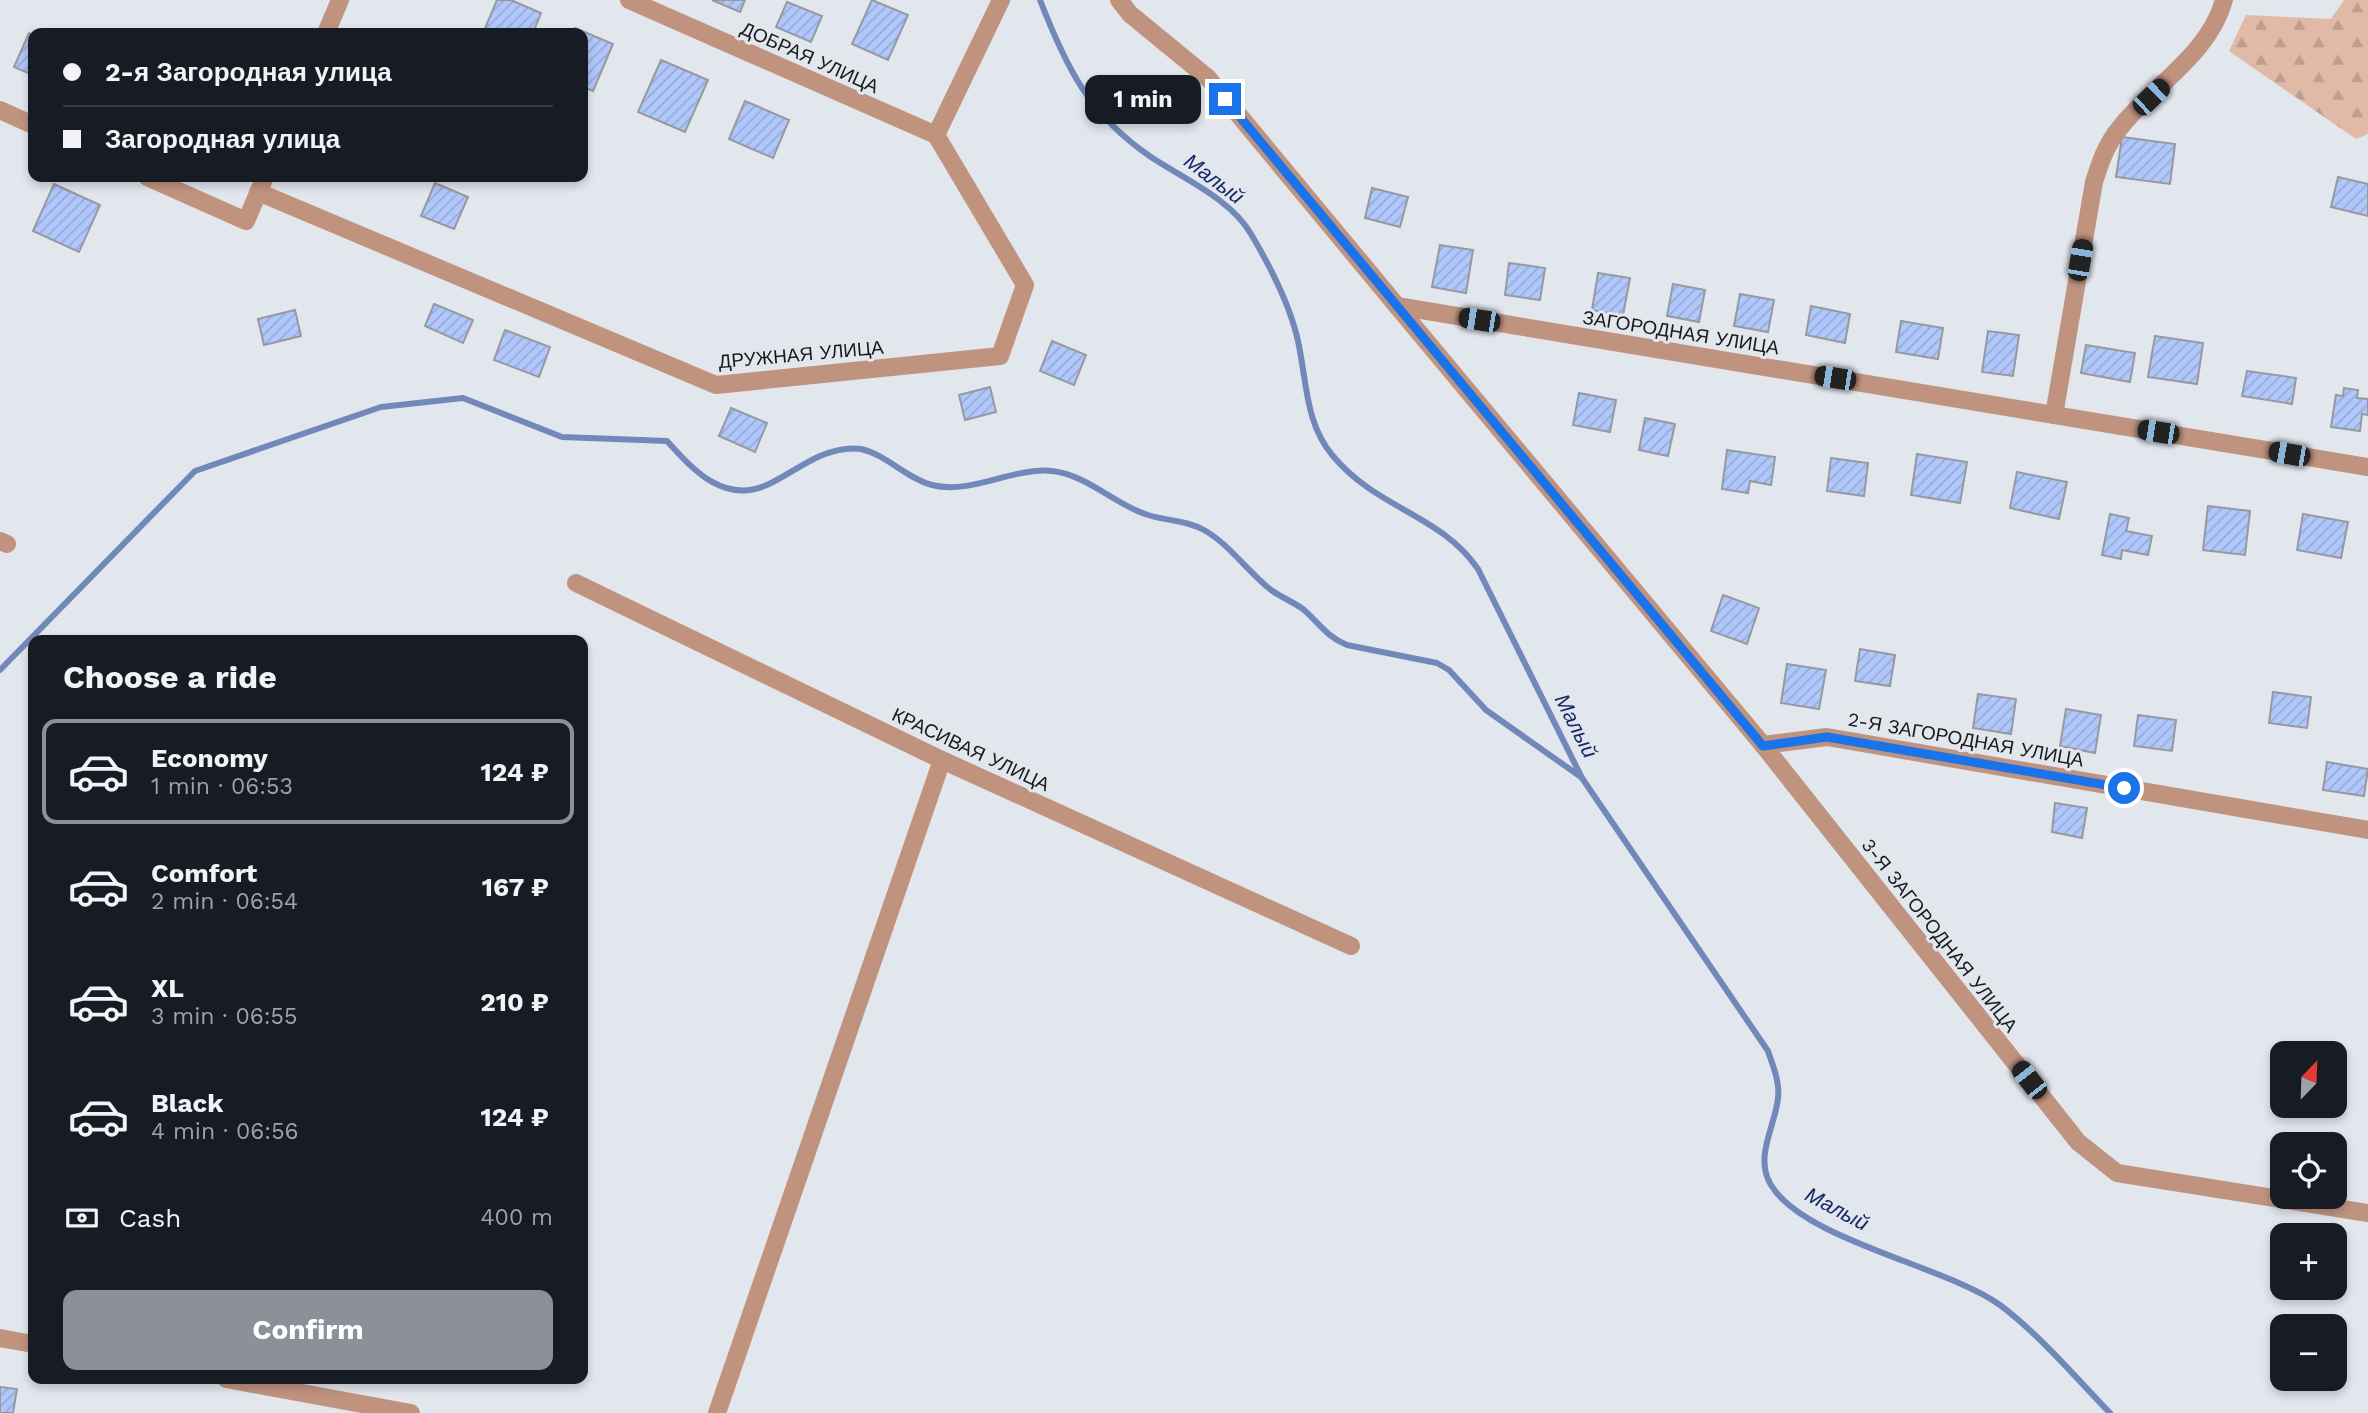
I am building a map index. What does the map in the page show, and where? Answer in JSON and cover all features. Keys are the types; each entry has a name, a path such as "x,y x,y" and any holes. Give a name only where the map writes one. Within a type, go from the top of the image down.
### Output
{"street":[{"path":"328,28 340,0"},
{"name":"ДОБРАЯ УЛИЦА","path":"629,0 936,135"},
{"path":"936,135 1001,0"},
{"path":"1119,0 1130,14 1208,78 1397,306"},
{"path":"2054,415 2094,182 2102,156 2121,126 2200,44 2221,14 2224,0"},
{"path":"0,110 28,123"},
{"name":"ДРУЖНАЯ УЛИЦА","path":"158,182 246,221 261,185 716,385 1000,356 1025,285 936,135"},
{"name":"ЗАГОРОДНАЯ УЛИЦА","path":"1397,306 2368,467"},
{"name":"3-Я ЗАГОРОДНАЯ УЛИЦА","path":"1397,306 1763,746 2078,1142 2117,1173 2368,1213"},
{"name":"КРАСИВАЯ УЛИЦА","path":"576,583 942,760 1351,946"},
{"name":"2-Я ЗАГОРОДНАЯ УЛИЦА","path":"1763,746 1827,737 2368,830"},
{"path":"717,1413 942,760"},
{"path":"0,1338 28,1343"},
{"path":"253,1384 411,1413"}],"green space":[{"path":"2344,0 2368,0 2368,134 2356,139 2229,51 2246,15 2331,19"}],"building":[{"path":"497,0 511,0 541,13 535,28 485,28"},
{"path":"712,0 745,0 740,12"},
{"path":"872,0 908,15 888,60 852,44"},
{"path":"787,2 822,16 811,42 776,27"},
{"path":"588,33 613,44 593,91 588,89"},
{"path":"28,35 28,73 14,67"},
{"path":"661,60 708,80 685,132 638,112"},
{"path":"745,101 789,120 773,158 729,139"},
{"path":"2122,137 2175,144 2170,184 2116,177"},
{"path":"2338,177 2368,184 2368,216 2331,207"},
{"path":"435,183 468,197 454,229 421,216"},
{"path":"54,184 100,205 79,252 33,231"},
{"path":"1372,188 1408,197 1400,227 1365,218"},
{"path":"1440,245 1473,250 1466,293 1432,287"},
{"path":"1509,263 1545,268 1540,300 1505,295"},
{"path":"1598,273 1630,278 1623,315 1592,310"},
{"path":"1673,284 1705,290 1699,322 1667,316"},
{"path":"1740,294 1774,300 1768,332 1734,326"},
{"path":"434,304 473,320 463,343 425,326"},
{"path":"1811,306 1850,314 1845,343 1806,335"},
{"path":"295,310 301,336 264,345 258,319"},
{"path":"1901,321 1943,328 1938,359 1896,352"},
{"path":"505,330 550,347 539,377 494,360"},
{"path":"1988,331 2019,335 2013,376 1982,372"},
{"path":"2155,336 2203,343 2197,384 2148,377"},
{"path":"1052,341 1086,355 1074,385 1040,371"},
{"path":"2086,345 2135,353 2130,382 2081,373"},
{"path":"2247,371 2296,378 2292,404 2242,396"},
{"path":"990,387 996,412 965,420 959,395"},
{"path":"2344,388 2358,390 2357,398 2368,399 2368,415 2362,414 2360,431 2331,427 2336,395 2343,396"},
{"path":"1579,393 1616,400 1610,432 1573,425"},
{"path":"731,408 767,423 755,452 719,436"},
{"path":"1645,418 1675,424 1668,456 1639,450"},
{"path":"1727,450 1775,457 1771,485 1750,481 1748,493 1722,489"},
{"path":"1917,454 1967,462 1960,503 1911,495"},
{"path":"1831,458 1868,463 1864,496 1827,491"},
{"path":"2017,472 2067,482 2059,519 2010,508"},
{"path":"2208,506 2250,511 2245,555 2203,550"},
{"path":"2110,514 2129,518 2126,531 2152,536 2148,555 2122,550 2121,559 2102,555"},
{"path":"2303,514 2348,522 2341,558 2297,550"},
{"path":"1723,595 1759,608 1747,644 1711,631"},
{"path":"1860,649 1895,655 1890,686 1855,681"},
{"path":"1787,664 1826,670 1819,709 1781,703"},
{"path":"2273,692 2311,697 2307,728 2269,723"},
{"path":"1978,694 2016,699 2011,734 1973,728"},
{"path":"2066,709 2101,715 2095,753 2060,746"},
{"path":"2138,715 2176,720 2172,751 2134,746"},
{"path":"2327,762 2368,769 2364,796 2323,790"},
{"path":"2055,803 2087,808 2082,838 2052,832"},
{"path":"0,1387 17,1389 13,1413 0,1413"}],"waterway":[{"name":"Малый","path":"1040,0 1070,68 1095,107 1129,141 1232,210 1251,234 1285,300 1298,341 1312,416 1333,456 1350,474 1369,488 1446,536 1478,569 1582,778 1768,1051 1778,1086 1764,1164 1771,1185 1788,1204 1813,1221 1844,1237 1976,1291 2000,1305 2043,1343 2110,1413"},
{"path":"34,635 195,471 381,407 463,398 562,437 667,441 688,463 712,482 738,490 769,484 820,456 850,449 870,452 923,482 947,487 977,484 1037,471 1052,471 1078,478 1136,510 1204,530 1222,543 1271,590 1303,609 1340,642 1437,663 1449,670 1486,710 1581,777"},
{"path":"0,670 28,641"}],"route":[{"path":"1225,99 1763,746 1827,737 2124,788"}]}
